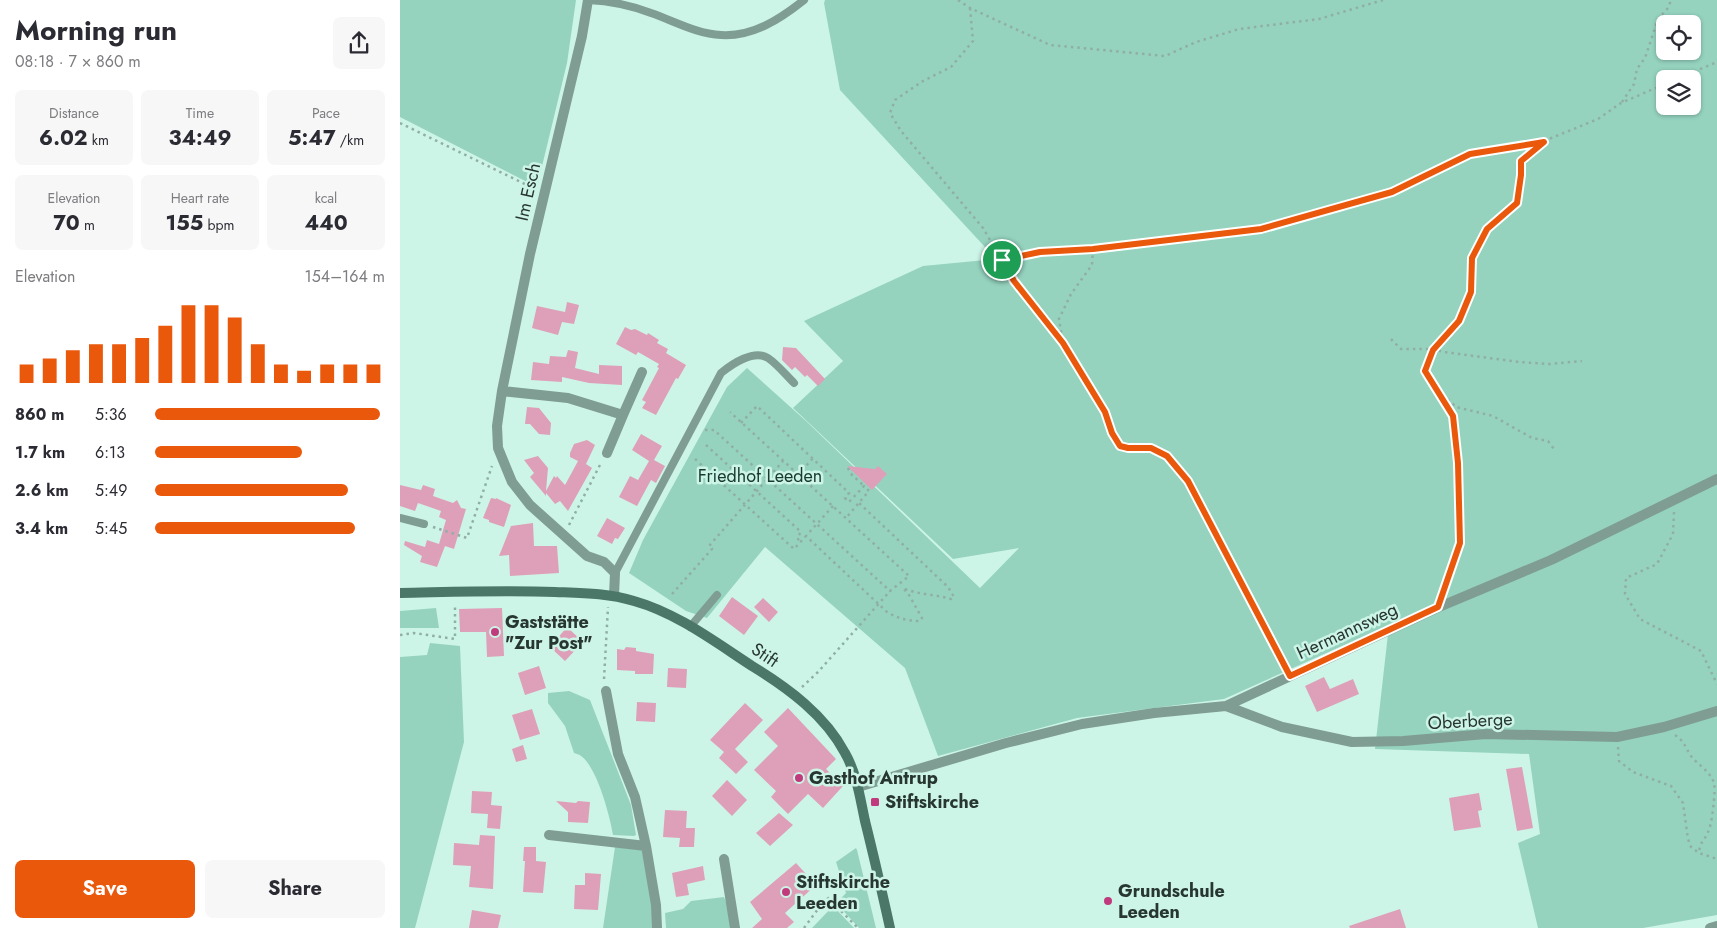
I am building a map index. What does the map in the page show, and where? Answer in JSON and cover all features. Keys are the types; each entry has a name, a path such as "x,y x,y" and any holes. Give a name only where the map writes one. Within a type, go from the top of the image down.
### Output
{"main road":[{"name":"Stift","path":"400,593 527,591 612,596 642,604 690,627 758,670 793,695 820,718 833,733 845,752 858,787 890,928"}],"street":[{"name":"Im Esch","path":"588,0 582,36 544,193 502,391 497,426 498,448 512,482 530,505 587,556 604,562 615,573"},
{"path":"607,453 642,372"},
{"path":"502,391 568,398 623,415"},
{"name":"Hermannsweg","path":"858,787 1006,743 1082,724 1154,713 1226,706 1438,607 1551,560 1717,479"},
{"path":"612,596 615,573"},
{"path":"606,691 618,754 635,797 646,846 656,905 657,928"},
{"name":"Oberberge","path":"1226,706 1282,727 1352,742 1403,741 1486,734 1617,737 1664,727 1717,711"},
{"path":"549,835 646,846"},
{"path":"724,859 735,928"},
{"path":"1710,928 1717,926"}],"lane":[{"path":"588,0 631,6 698,31 720,35 739,34 756,30 786,15 804,0"},
{"path":"615,573 722,373 731,365 756,354 767,357 794,383"},
{"path":"400,518 424,524"},
{"path":"690,627 717,595"}],"path":[{"path":"958,0 970,8 1050,45 1165,56 1196,42 1239,29 1319,19 1383,0"},
{"path":"1621,103 1634,84 1637,69 1645,58 1658,19 1668,8 1671,0"},
{"path":"970,8 973,41 951,67 923,81 895,100 890,113 901,131 983,228 1014,281 1063,343 1105,412 1112,433 1120,446 1151,448 1167,456 1188,481 1290,676"},
{"path":"1698,70 1717,62"},
{"path":"1002,260 1040,252 1093,249 1261,229 1392,192 1470,154 1544,142 1598,119 1621,103 1656,88"},
{"path":"400,123 544,193"},
{"path":"1438,607 1460,543 1458,463 1453,416 1425,371 1433,350 1459,321 1471,292 1472,258 1487,229 1517,203 1521,161 1544,142"},
{"path":"1063,343 1059,318 1070,294 1092,265 1093,249"},
{"path":"1391,339 1401,349 1433,350 1519,362 1550,364 1582,361"},
{"path":"1440,396 1452,402 1456,407 1493,416 1532,438 1548,441 1554,449"},
{"path":"741,423 757,406 849,493 845,498 849,502 864,486"},
{"path":"730,412 909,576 890,591 818,672 793,695"},
{"path":"705,430 714,430 890,591"},
{"path":"706,445 801,532 797,538 801,542"},
{"path":"424,524 467,538 498,448"},
{"path":"564,536 607,453"},
{"path":"798,474 813,458"},
{"path":"694,459 794,549 833,506"},
{"path":"672,594 712,548 709,546 784,461"},
{"path":"846,518 869,491 850,473 848,468"},
{"path":"1675,500 1673,534 1657,564 1626,578 1625,594 1640,618 1701,651 1717,684"},
{"path":"858,502 948,587 954,597 951,599 932,594 912,592 903,588"},
{"path":"806,536 894,616 911,621 920,621 922,618 909,595 899,584"},
{"path":"400,635 414,633 455,639 456,592"},
{"path":"606,691 604,678 612,596"},
{"path":"1664,727 1684,741 1692,756 1704,768 1714,783 1709,832 1700,844 1699,853"},
{"path":"1617,737 1619,761 1633,772 1671,786 1683,803 1691,847 1699,853 1717,859"},
{"path":"804,928 827,897 858,928"}],"green space":[{"path":"400,0 576,0 567,63 537,187 400,117"},
{"name":"Friedhof Leeden","path":"825,0 1717,0 1717,915 1643,928 1538,928 1518,843 1540,834 1529,754 1375,749 1389,625 1224,699 1077,718 938,756 905,668 765,547 707,618 686,611 629,573 643,540 727,387 747,368 806,421 980,588 1019,548 953,559 793,408 843,361 804,321 923,266 996,259 840,90"},
{"path":"436,608 439,628 400,628 400,611"},
{"path":"430,643 460,646 464,742 415,928 400,928 400,657 427,655"},
{"path":"569,691 590,700 631,805 636,835 634,836 613,835 606,805 592,770 581,756 574,753 565,726 548,703 548,693"},
{"path":"615,847 642,850 652,906 653,928 603,928"},
{"path":"856,848 876,928 859,928 836,903 846,893 836,862"},
{"path":"724,897 731,928 666,928 665,913 683,909 691,901"},
{"path":"833,906 854,928 812,928"}],"building":[{"path":"567,302 579,305 574,324 562,322 558,335 532,328 537,306 565,312"},
{"path":"625,327 631,330 635,329 647,335 648,333 659,340 657,343 668,349 666,353 686,365 678,379 676,378 656,415 642,408 646,402 642,400 659,368 657,367 659,364 638,352 636,355 616,344"},
{"path":"783,347 796,348 825,379 818,386 795,367 792,370 782,360"},
{"path":"568,350 578,352 575,368 599,374 599,365 622,366 622,385 589,383 562,377 562,382 531,380 533,362 549,364 550,356 566,357"},
{"path":"527,407 539,408 551,423 550,435 539,434 530,424 525,424"},
{"path":"641,434 662,446 654,460 665,466 656,483 651,480 637,506 619,497 630,476 638,480 649,461 632,450"},
{"path":"587,440 595,445 586,464 592,468 568,511 560,501 555,504 546,493 546,496 530,477 534,473 524,460 538,456 548,468 546,491 554,476 556,478 557,476 565,485 578,461 570,457 574,444"},
{"path":"847,466 875,469 878,466 887,474 872,490"},
{"path":"400,485 421,490 423,485 435,489 433,496 453,503 457,500 461,508 466,509 454,549 439,544 446,520 439,517 441,511 418,503 415,511 400,506"},
{"path":"491,498 496,498 511,505 504,527 483,518"},
{"path":"607,518 625,528 618,539 615,538 612,544 597,536"},
{"path":"533,523 534,546 557,546 559,573 510,576 509,555 499,556 511,526"},
{"path":"427,540 445,546 437,567 420,562 422,556 404,545 405,541 425,547"},
{"path":"732,597 758,616 744,635 719,616"},
{"path":"763,598 778,612 769,622 754,607"},
{"name":"Gaststätte \"Zur Post\"","path":"502,608 504,656 487,657 486,632 460,632 459,609"},
{"path":"567,627 583,642 565,661 550,647"},
{"path":"626,647 654,654 653,674 635,674 635,671 617,670 617,649 624,650"},
{"path":"539,666 546,688 525,695 518,673"},
{"path":"668,668 687,669 686,688 667,687"},
{"path":"1324,677 1330,689 1353,679 1359,694 1317,712 1305,686"},
{"path":"637,702 656,703 655,722 636,721"},
{"path":"745,703 763,720 735,749 748,762 736,774 719,758 724,752 710,740"},
{"name":"Gasthof Antrup","path":"788,708 836,759 826,769 843,786 823,808 808,794 788,814 771,797 776,791 754,770 778,746 764,732"},
{"path":"532,709 540,734 520,740 512,715"},
{"path":"523,745 527,759 516,762 512,749"},
{"path":"1522,767 1533,828 1517,831 1506,769"},
{"path":"727,780 747,800 732,816 712,796"},
{"path":"472,791 492,792 491,805 502,806 500,829 487,828 488,814 471,813"},
{"path":"1479,793 1482,810 1478,811 1481,827 1454,831 1449,798"},
{"path":"556,801 590,802 588,823 568,822 568,812"},
{"path":"665,810 687,811 686,828 695,828 694,847 679,847 680,838 663,837"},
{"path":"779,813 793,825 770,846 756,833"},
{"path":"480,835 495,836 493,889 469,887 471,866 453,865 454,843 479,845"},
{"path":"524,847 536,847 536,861 546,862 543,893 523,892"},
{"name":"Stiftskirche Leeden","path":"796,863 816,885 785,913 794,922 787,928 752,928 762,919 750,902"},
{"path":"703,866 705,880 687,884 689,895 676,897 672,873"},
{"path":"585,873 601,874 598,910 574,909 575,885 585,885"},
{"path":"1400,909 1406,928 1350,928 1349,926"},
{"path":"472,910 501,915 498,928 469,928"}],"place":[{"name":"Gaststätte \"Zur Post\"","path":"495,632"},
{"name":"Gasthof Antrup","path":"799,778"},
{"name":"Stiftskirche","path":"875,802"},
{"name":"Stiftskirche Leeden","path":"786,892"},
{"name":"Grundschule Leeden","path":"1108,901"}],"route":[{"path":"1544,142 1521,161 1517,203 1487,229 1472,258 1471,292 1459,321 1433,350 1425,371 1453,416 1458,463 1460,543 1438,607 1290,676 1188,481 1167,456 1151,448 1120,446 1112,433 1105,412 1063,343 1014,281 1002,260 1040,252 1093,249 1261,229 1392,192 1470,154 1544,142"}]}
